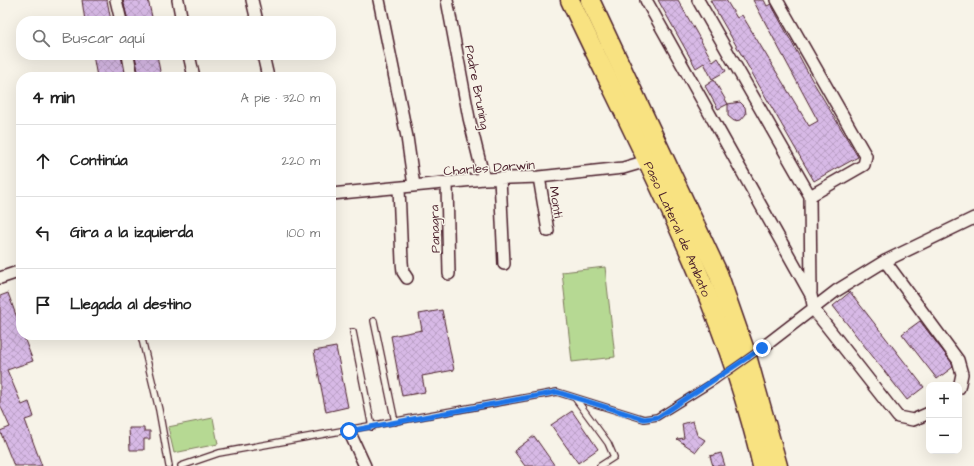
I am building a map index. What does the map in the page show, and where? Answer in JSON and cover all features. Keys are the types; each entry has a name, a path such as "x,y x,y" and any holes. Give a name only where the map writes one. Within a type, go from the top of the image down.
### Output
{"highway":[{"name":"Paso Lateral de Ambato","path":"570,0 705,287 733,362 762,466"},
{"name":"Paso Lateral de Ambato","path":"590,0 718,273 747,356 778,466"},
{"path":"595,54 611,46"}],"street":[{"path":"116,0 120,16"},
{"path":"178,0 181,16"},
{"path":"252,0 256,16"},
{"path":"379,0 407,137 414,186"},
{"name":"Padre Bruning","path":"447,0 469,118 484,179"},
{"path":"646,0 811,295"},
{"path":"698,0 810,196 811,295 814,310 898,417 913,420 926,414"},
{"path":"777,0 866,156 864,164 810,196"},
{"path":"129,60 131,72"},
{"path":"190,60 193,72"},
{"path":"265,60 267,72"},
{"name":"Charles Darwin","path":"336,194 447,184 484,179 539,178 623,168 647,161"},
{"path":"500,178 504,264"},
{"name":"Monti","path":"539,178 548,231"},
{"name":"Panagra","path":"447,184 449,274"},
{"path":"399,188 402,262 403,272 407,278"},
{"path":"762,348 836,292 885,261 974,218"},
{"path":"885,261 958,360 962,374 960,382"},
{"path":"0,278 16,273"},
{"path":"349,431 365,466"}],"lane":[{"path":"374,322 395,422"},
{"path":"354,332 372,427"},
{"path":"142,340 160,410 169,466"},
{"path":"181,466 219,453 372,427 557,392 644,419 658,417 715,381 762,348"},
{"path":"575,398 608,443 614,457 600,466"}],"green space":[{"path":"605,267 615,357 572,362 562,272"},
{"path":"213,418 218,444 174,453 168,427"}],"building":[{"path":"82,0 107,0 110,16 84,16"},
{"path":"123,0 148,0 152,16 127,16"},
{"path":"658,0 678,0 713,62 718,58 726,71 712,79 704,63 696,68"},
{"path":"710,0 726,0 737,18 742,15 809,126 818,121 753,0 764,0 767,6 771,4 812,80 858,157 814,181"},
{"path":"94,60 122,60 124,72 96,72"},
{"path":"136,60 158,60 160,72 138,72"},
{"path":"714,80 728,104 718,109 705,86"},
{"path":"740,102 745,107 746,114 741,120 734,121 728,116 728,104"},
{"path":"850,292 924,387 907,400 833,306"},
{"path":"8,293 16,315 16,340 25,340 33,361 7,370 22,405 29,402 34,417 25,420 42,466 14,466 0,431 10,427 0,405 0,296"},
{"path":"442,310 454,370 422,376 425,392 402,396 391,336 422,330 419,314"},
{"path":"920,321 952,363 953,367 937,379 902,334"},
{"path":"336,347 348,407 326,412 314,351"},
{"path":"572,411 598,449 578,463 551,425"},
{"path":"693,421 697,435 705,440 696,452 677,439 684,438 682,424"},
{"path":"129,428 144,428 144,431 150,431 150,439 144,439 144,450 130,450"},
{"path":"534,436 555,466 525,466 514,451"},
{"path":"721,453 725,466 713,466 710,456"}],"route":[{"path":"349,431 557,392 644,419 658,417 715,381 762,348"}]}
